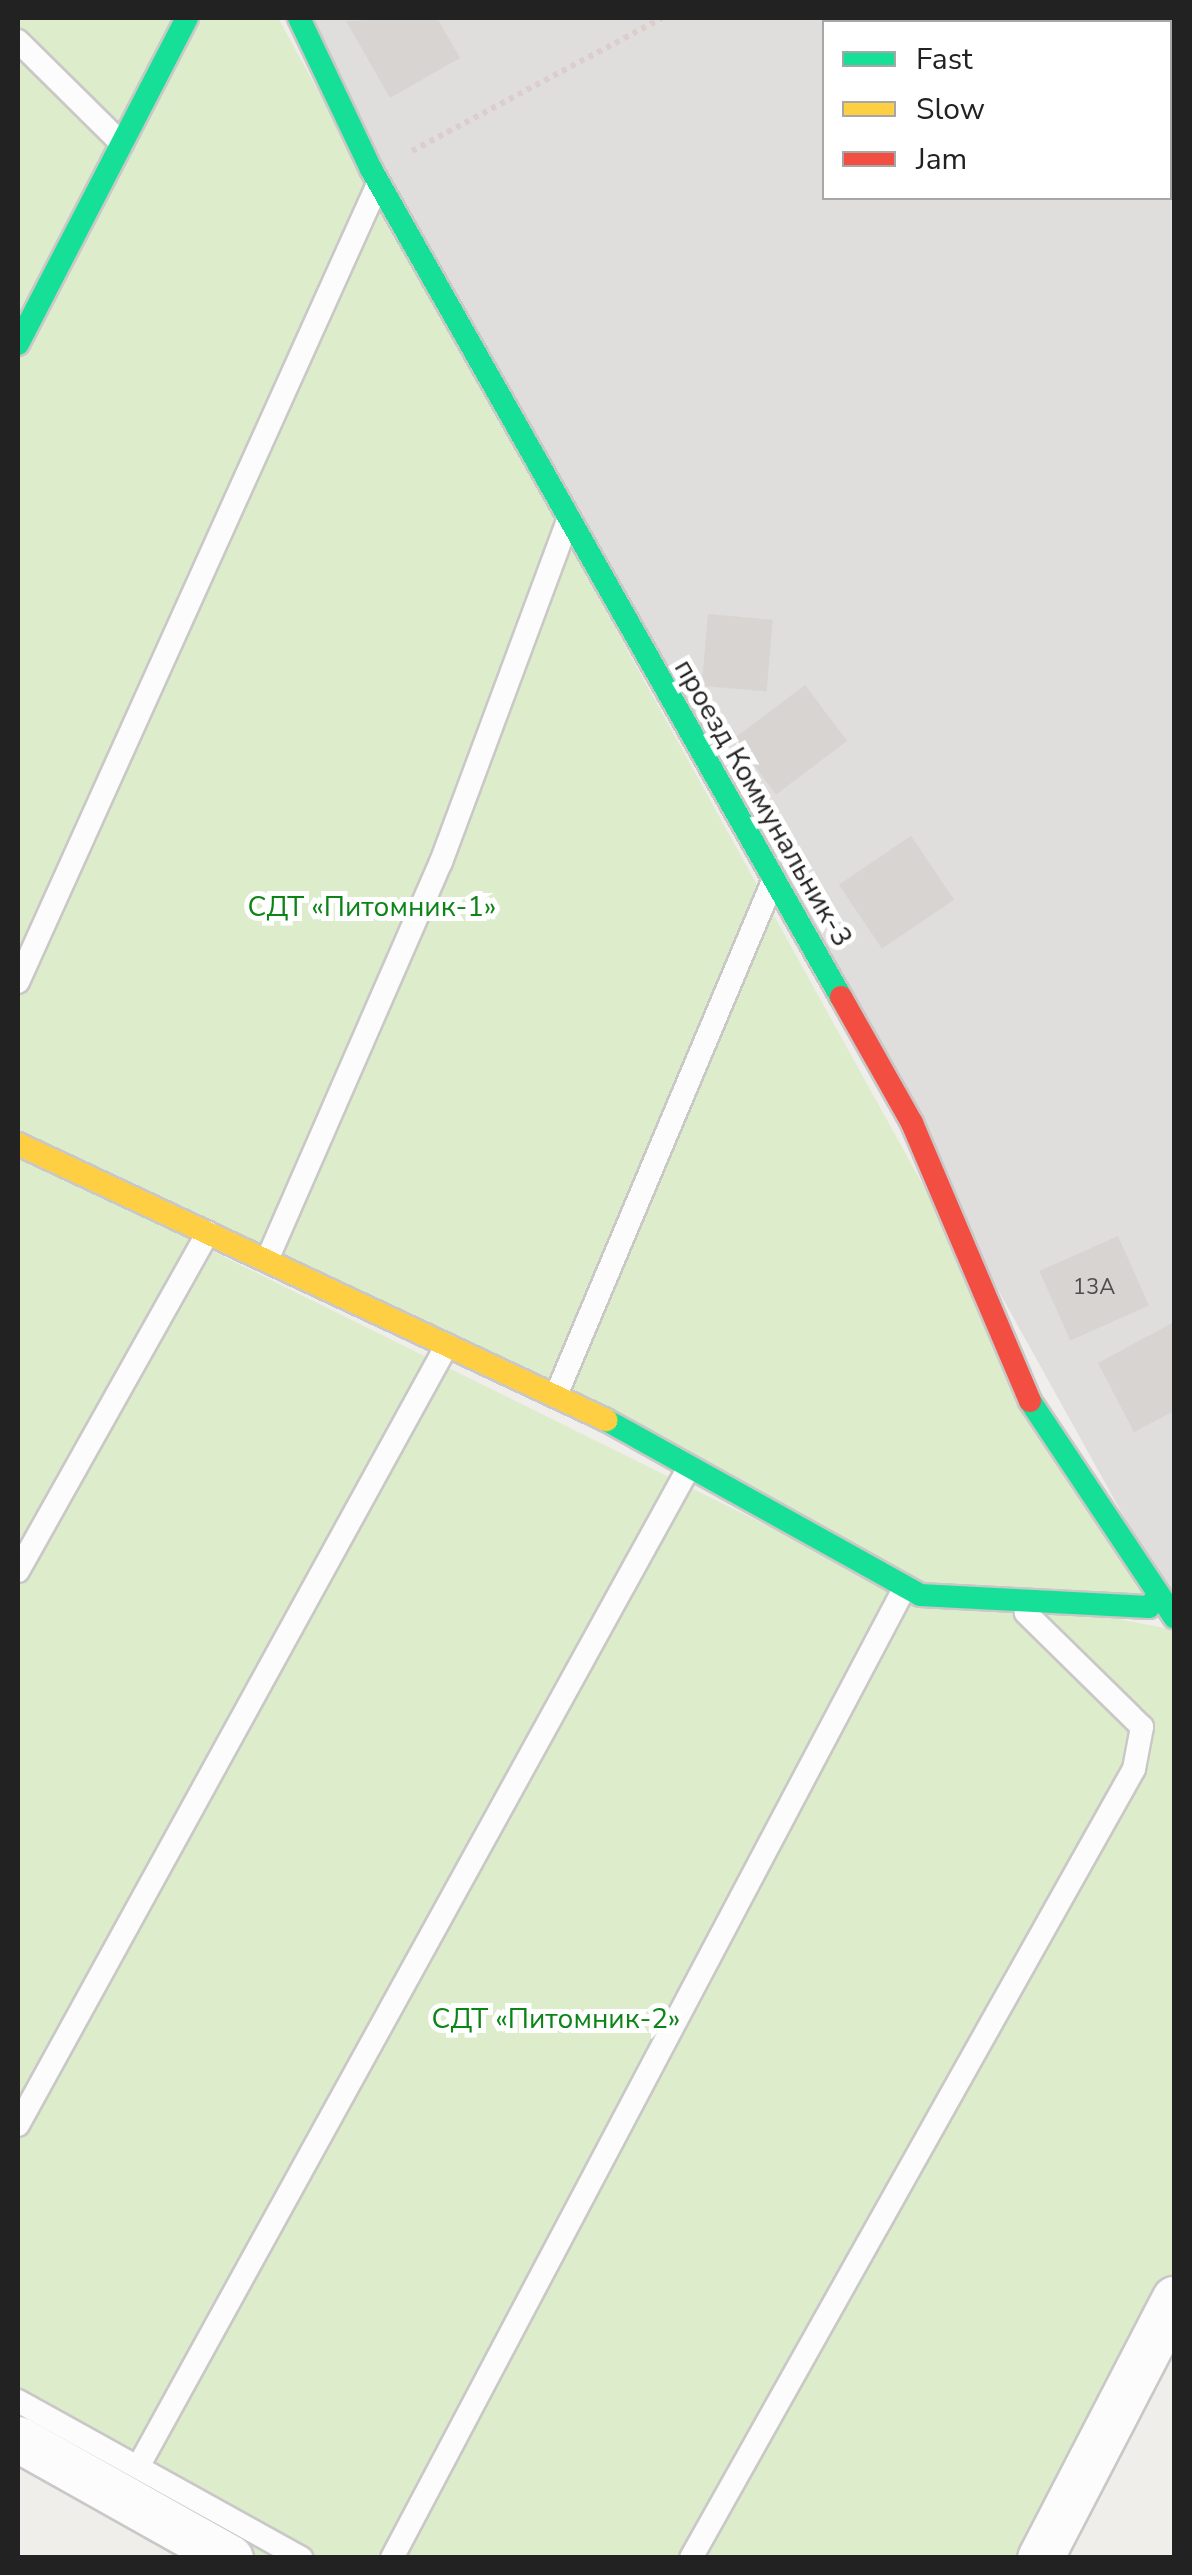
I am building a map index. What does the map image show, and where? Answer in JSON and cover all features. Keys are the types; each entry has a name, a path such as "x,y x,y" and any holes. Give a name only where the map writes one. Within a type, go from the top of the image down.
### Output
{"street":[{"path":"18,344 187,18"},
{"name":"проезд Коммунальник-3","path":"299,18 375,176 912,1123 1031,1403 1157,1597 1174,1617"},
{"path":"18,1144 557,1392 688,1469 906,1587 1015,1605 1149,1606 1157,1597"},
{"path":"1040,2558 1174,2299"},
{"path":"18,2439 230,2558"}],"lane":[{"path":"18,41 122,144"},
{"path":"18,982 375,176"},
{"path":"266,1260 441,862 568,520"},
{"path":"557,1392 773,882"},
{"path":"18,1571 208,1233"},
{"path":"18,2125 448,1345"},
{"path":"138,2467 688,1469"},
{"path":"392,2558 906,1587"},
{"path":"691,2558 1134,1770 1142,1728 1066,1644 1015,1605"},
{"path":"18,2402 302,2558"}],"path":[{"path":"375,176 662,18"}],"shaded area":[{"path":"292,18 1174,18 1174,1607"}],"green space":[{"name":"СДТ «Питомник-1»","path":"18,18 278,18 1150,1596 923,1591 18,1135"},
{"name":"СДТ «Питомник-2»","path":"18,1155 845,1564 1174,1630 1174,2288 1031,2557 241,2557 18,2434"}],"building":[{"path":"437,18 460,58 390,98 346,21"},
{"path":"1174,18 1174,73 1172,20 1133,20"},
{"path":"708,614 773,620 766,691 702,686"},
{"path":"805,685 847,741 776,794 734,739"},
{"path":"911,836 954,900 882,948 839,885"},
{"path":"1118,1236 1149,1305 1070,1340 1039,1271"},
{"path":"1174,1322 1174,1411 1134,1432 1098,1363"}],"traffic: fast":[{"path":"18,344 187,18"},
{"path":"299,18 371,169 841,997"},
{"path":"1030,1401 1174,1617"},
{"path":"606,1420 920,1595 1149,1607 1157,1597"}],"traffic: slow":[{"path":"18,1144 606,1420"}],"traffic: jam":[{"path":"841,997 912,1123 1030,1401"}]}
